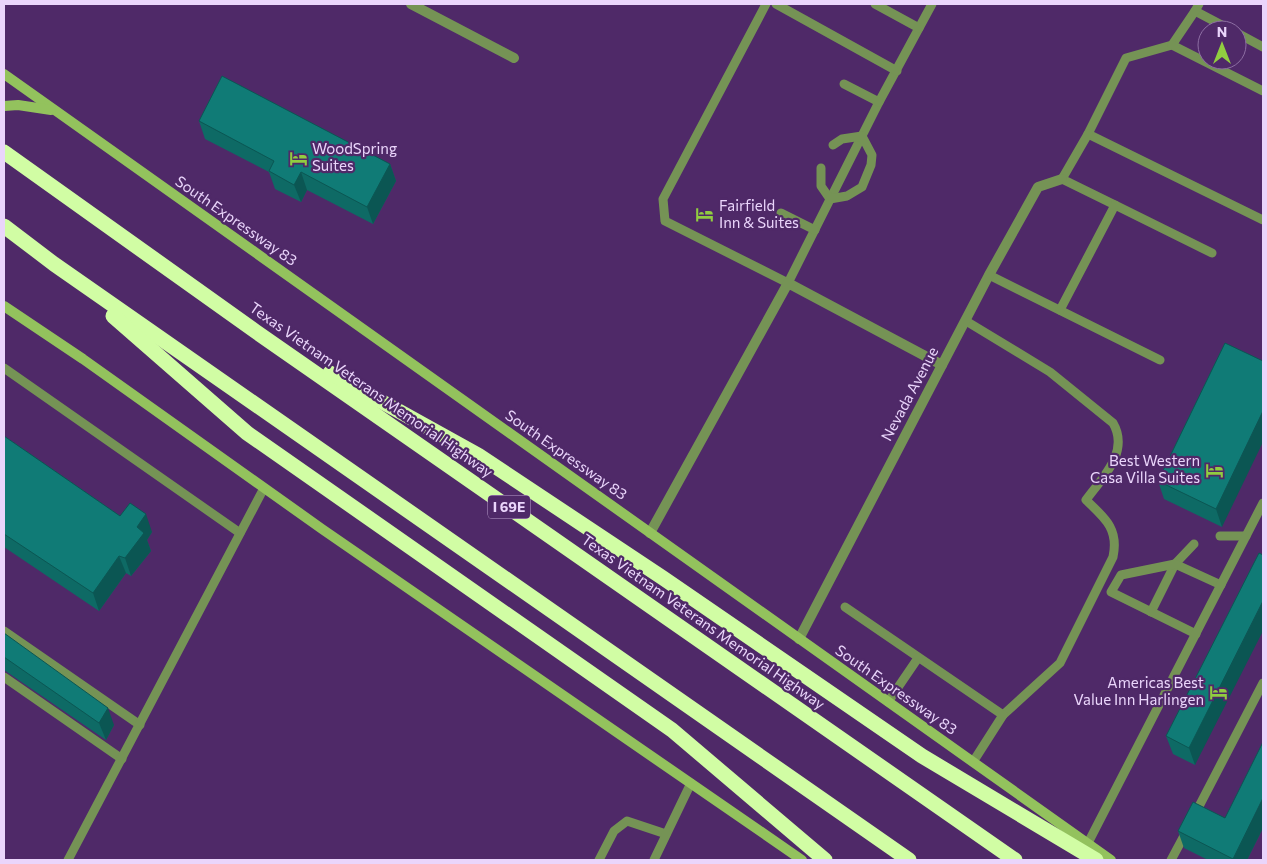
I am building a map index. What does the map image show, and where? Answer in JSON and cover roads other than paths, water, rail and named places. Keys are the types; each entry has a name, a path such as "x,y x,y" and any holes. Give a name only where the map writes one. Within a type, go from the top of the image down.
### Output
{"highway":[{"name":"Texas Vietnam Veterans Memorial Highway","path":"4,152 255,331 1016,860"},
{"path":"4,226 54,264 909,860"},
{"path":"54,264 247,433 672,730 824,860"},
{"path":"255,331 478,455 664,578 922,756 1096,860"}],"main road":[{"name":"South Expressway 83","path":"4,74 1112,860"},
{"path":"4,106 18,105 54,110"},
{"path":"4,306 83,359 264,488 802,860"}],"street":[{"path":"410,4 429,8 514,58"},
{"name":"Nevada Avenue","path":"799,639 989,275 1038,187 1062,178"},
{"path":"650,533 788,283 942,365"}],"lane":[{"path":"766,4 663,199 665,220 788,283 879,102 932,4"},
{"path":"776,4 897,71"},
{"path":"875,4 919,28"},
{"path":"1212,253 1062,178 1088,134 1126,58 1172,45 1197,7 1216,20"},
{"path":"1247,38 1263,47"},
{"path":"1172,45 1263,91"},
{"path":"844,84 879,102"},
{"path":"1088,134 1263,220"},
{"path":"833,146 842,139 862,136"},
{"path":"830,199 847,196 862,187 871,165 872,155 862,136"},
{"path":"821,168 821,186 830,199"},
{"path":"1060,310 1115,205"},
{"path":"781,213 814,230"},
{"path":"989,275 1160,360"},
{"path":"966,321 1050,372 1114,423 1118,430 1119,439 1118,455 1086,500 1106,518 1114,536 1115,547 1113,557 1060,663 1002,715 973,762"},
{"path":"4,368 240,533"},
{"path":"68,860 264,488"},
{"path":"1088,844 1263,503"},
{"path":"1220,536 1246,536"},
{"path":"1151,612 1175,564 1194,544"},
{"path":"1196,634 1111,592 1121,575 1175,564 1221,585"},
{"path":"845,607 1002,715"},
{"path":"4,631 140,725"},
{"path":"888,702 918,658"},
{"path":"4,677 122,759"},
{"path":"1171,860 1263,683"},
{"path":"654,860 691,783"},
{"path":"599,860 614,831 627,821 666,834"}],"place":[{"name":"WoodSpring Suites","path":"298,158"},
{"name":"Fairfield Inn & Suites","path":"705,215"},
{"name":"Best Western Casa Villa Suites","path":"1214,470"},
{"name":"Americas Best Value Inn Harlingen","path":"1218,692"}]}
